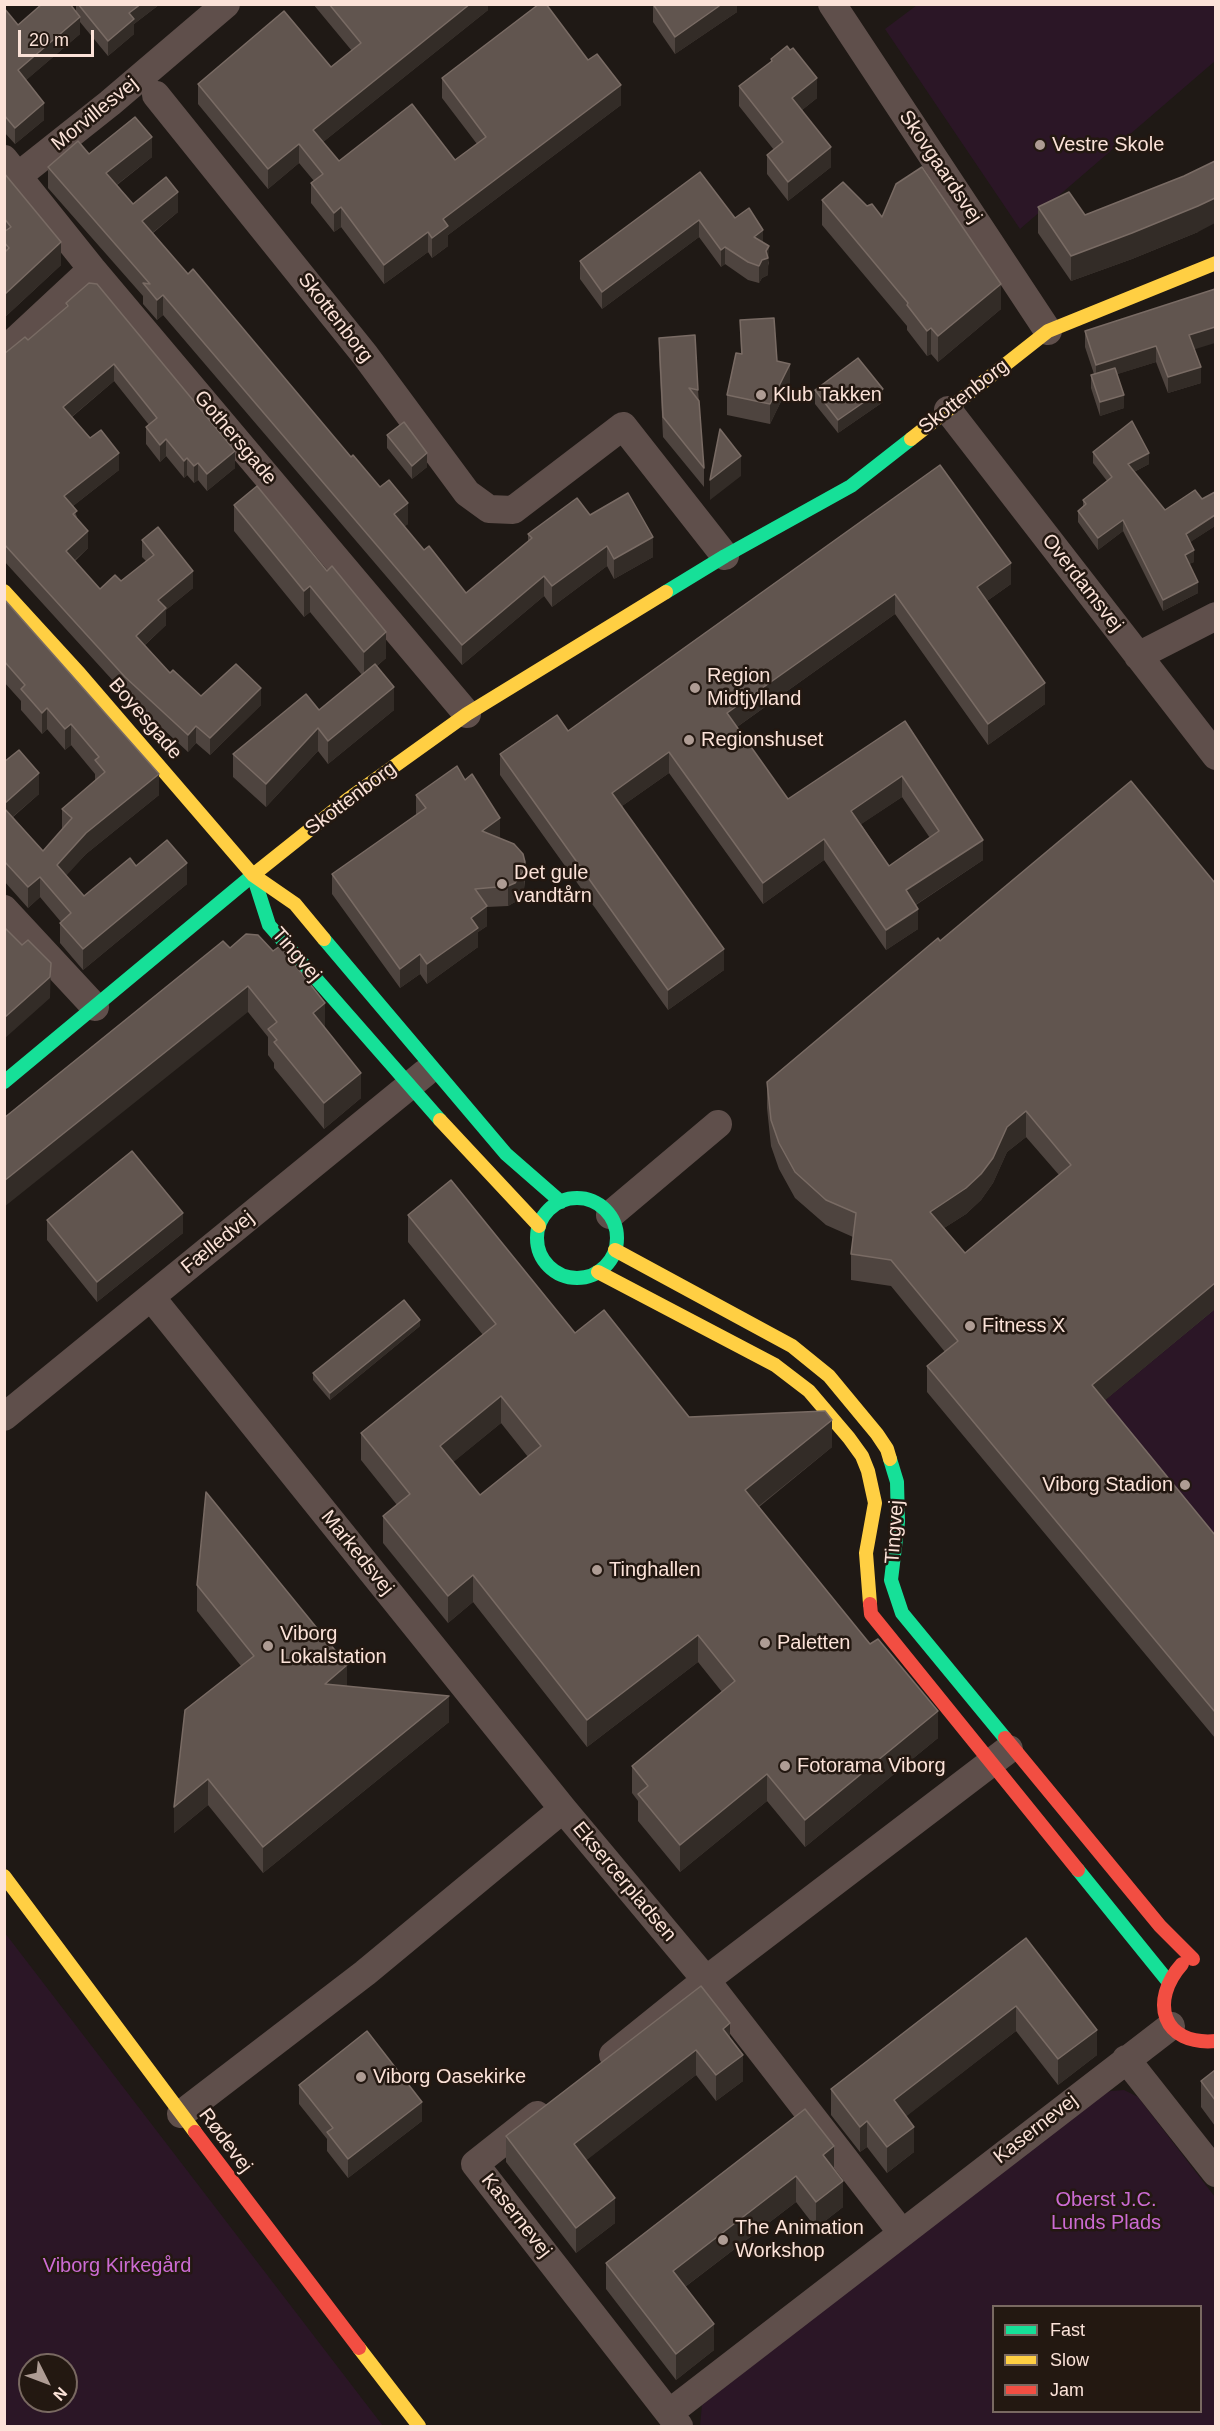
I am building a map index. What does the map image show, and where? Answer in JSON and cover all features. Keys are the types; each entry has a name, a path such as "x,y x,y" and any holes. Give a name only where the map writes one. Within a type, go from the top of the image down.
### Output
{"street":[{"name":"Morvillesvej","path":"11,168 110,104 226,4"},
{"name":"Skovgaardsvej","path":"832,4 1048,331"},
{"name":"Skottenborg","path":"156,94 365,355 467,493 489,509 513,510 623,426 725,556"},
{"name":"Gothersgade","path":"11,168 92,269 467,714"},
{"name":"Skottenborg","path":"4,1082 347,800 467,714 725,556 851,486 1048,331 1215,262"},
{"path":"4,351 92,269"},
{"name":"Overdamsvej","path":"948,410 1215,756"},
{"name":"Boyesgade","path":"4,591 80,674 253,875"},
{"path":"1138,656 1215,616"},
{"name":"Tingvej","path":"253,875 295,904 506,1154 561,1202"},
{"name":"Tingvej","path":"253,875 269,925 409,1086 539,1226"},
{"path":"4,909 95,1007"},
{"name":"Fælledvej","path":"4,1417 432,1068"},
{"path":"610,1215 718,1124"},
{"path":"574,1198 588,1200 600,1205 610,1215 616,1232 615,1251 606,1266 598,1272 576,1278 565,1277 554,1272 541,1256 538,1246 539,1226 551,1208 561,1202 574,1198"},
{"name":"Tingvej","path":"598,1272 775,1365 809,1392 849,1438 862,1456 868,1471 875,1503 866,1553 871,1614 1002,1755 1160,1926 1199,1958 1174,1971 1167,1980 1002,1755 902,1613 891,1580 891,1560 898,1522 897,1482 887,1449 853,1404 828,1376 792,1346 615,1251"},
{"name":"Markedsvej","path":"151,1297 563,1809"},
{"path":"589,2074 706,1980 1002,1755"},
{"name":"Eksercerpladsen","path":"181,2115 365,1972 563,1809 706,1980"},
{"name":"Rødevej","path":"4,1876 181,2115 419,2427"},
{"path":"706,1980 902,2233"},
{"path":"1167,1980 1162,2004 1171,2026 1181,2036 1195,2042 1215,2041"},
{"name":"Kasernevej","path":"562,2095 475,2164 674,2420 902,2233 1171,2026"},
{"path":"1126,2059 1215,2173"}],"green space":[{"name":"Vestre Skole","path":"917,5 1215,5 1215,61 1020,229 885,29"},
{"name":"Viborg Stadion","path":"1215,1309 1215,1560 1092,1411"},
{"name":"Viborg Kirkegård","path":"5,1933 383,2426 5,2426"},
{"name":"Oberst J.C. Lunds Plads","path":"1124,2090 1138,2097 1215,2197 1215,2426 700,2426 702,2405 1098,2096 1111,2091"}],"building":[{"path":"42,4 70,4 80,17 18,70 44,103 15,128 4,115 4,8 18,25"},
{"path":"78,4 141,4 129,13 134,19 108,41"},
{"path":"329,4 470,4 313,130 339,161 412,104 455,160 486,137 442,78 539,4 546,4 588,60 597,54 621,85 443,219 448,226 432,238 428,232 384,265 341,207 334,213 311,183 323,174 299,144 268,169 198,84 284,11 331,67 361,43"},
{"path":"653,4 722,4 675,37"},
{"path":"787,46 790,50 793,48 817,78 792,98 831,147 788,182 767,155 783,142 739,86 772,61 771,59"},
{"path":"135,117 152,137 106,173 133,204 166,177 178,192 142,221 188,274 193,269 351,457 353,455 380,487 389,480 408,503 394,514 424,550 429,546 466,593 532,538 528,534 577,498 590,515 628,493 653,537 614,559 607,546 552,586 544,576 462,645 163,295 157,300 143,283 150,284 48,167 78,141 89,154"},
{"path":"1215,161 1215,198 1071,256 1038,207 1069,192 1085,215 1184,176"},
{"path":"922,167 1001,284 938,336 931,328 927,331 907,305 908,303 822,200 843,182 867,206 872,204 882,217 896,184"},
{"path":"700,172 735,218 749,208 763,230 754,237 769,246 766,251 768,258 762,260 759,266 748,262 725,247 721,250 699,220 602,292 580,261"},
{"path":"4,173 61,242 4,295 4,253 9,248 4,242 4,232 11,227 4,218"},
{"path":"89,283 97,284 235,451 207,474 198,463 194,466 187,458 184,461 166,439 160,445 146,427 157,418 114,364 63,407 90,438 101,430 119,453 64,496 77,511 73,514 88,531 66,551 100,589 115,575 121,581 154,555 142,540 158,527 193,571 158,600 166,608 136,636 170,673 173,670 201,696 236,664 261,688 210,738 196,726 188,735 125,677 4,544 4,354 25,337 28,340 68,306 66,303"},
{"path":"1215,289 1215,327 1189,335 1201,367 1168,377 1156,346 1096,365 1085,331"},
{"path":"774,318 777,361 790,364 770,404 727,395 736,353 742,354 740,320"},
{"path":"695,335 698,390 689,388 699,401 704,468 663,417 659,338"},
{"path":"858,358 883,389 838,420 815,390"},
{"path":"1115,368 1124,395 1100,402 1091,375"},
{"path":"1132,421 1149,453 1128,464 1165,510 1195,490 1202,499 1215,492 1215,515 1186,534 1194,550 1185,555 1198,582 1163,600 1123,520 1098,538 1078,511 1086,504 1083,500 1112,477 1093,452"},
{"path":"404,422 427,453 412,466 387,435"},
{"path":"720,429 741,456 710,480"},
{"name":"Regionshuset","path":"940,465 1011,563 977,587 1045,683 988,724 895,594 727,713 788,799 905,721 983,840 906,890 918,909 886,930 824,839 763,883 669,752 612,793 724,949 668,990 500,754 557,715 568,731","holes":["902,776 939,831 889,866 851,811"]},
{"path":"257,486 327,571 332,566 386,632 364,652 310,586 304,591 234,505"},
{"path":"4,599 159,774 86,833 57,865 84,896 130,858 136,866 167,840 187,863 83,949 60,923 71,913 40,877 28,887 4,861 4,808 43,851 72,818 62,809 105,772 95,760 99,757 71,724 65,729 47,708 42,713 21,689 25,685 4,661"},
{"path":"375,664 394,687 328,741 318,728 266,784 233,754 306,694 319,710"},
{"path":"19,750 39,773 4,804 4,762"},
{"path":"457,766 465,780 472,774 500,818 482,831 514,844 523,854 524,870 515,883 508,886 475,889 487,906 471,918 478,928 427,964 420,954 400,969 332,874 426,808 416,795"},
{"path":"1131,781 1215,883 1215,1283 1092,1385 1215,1535 1215,1712 927,1366 958,1341 891,1260 851,1254 856,1213 826,1200 795,1172 779,1143 771,1120 767,1082 938,938 940,941","holes":["1026,1111 1071,1165 965,1253 930,1212 966,1188 981,1174 993,1158 1007,1127"]},
{"path":"4,927 22,945 28,940 51,963 50,977 4,1018"},
{"path":"246,934 258,935 273,951 280,946 325,1003 313,1013 361,1073 324,1103 274,1042 277,1040 268,1029 277,1022 248,986 4,1181 4,1118 223,941 230,948"},
{"path":"132,1151 183,1213 97,1282 47,1220"},
{"path":"451,1180 575,1333 604,1310 689,1417 825,1411 832,1420 745,1490 870,1644 878,1639 938,1711 805,1820 767,1774 680,1845 638,1794 648,1786 632,1766 735,1681 698,1635 587,1720 473,1575 448,1596 383,1516 410,1494 361,1433 496,1324 408,1215","holes":["501,1396 541,1446 480,1495 440,1446"]},
{"path":"404,1300 420,1320 330,1393 313,1373"},
{"path":"206,1492 347,1665 325,1684 449,1696 263,1847 208,1779 174,1807 185,1710 254,1656 197,1585"},
{"path":"1026,1938 1097,2030 1058,2059 1016,2006 894,2100 914,2127 887,2147 867,2121 860,2127 831,2089"},
{"path":"701,1986 730,2023 723,2029 743,2055 716,2075 696,2050 574,2144 615,2198 576,2228 506,2136"},
{"path":"367,2031 422,2102 348,2159 327,2132 333,2128 299,2085"},
{"path":"1215,2070 1215,2100 1201,2081"},
{"path":"805,2109 834,2146 823,2155 843,2181 816,2202 796,2176 673,2271 714,2324 676,2354 606,2263"}],"traffic: fast":[{"path":"666,592 725,556 851,486 911,439"},
{"path":"253,875 269,925 440,1120"},
{"path":"4,1082 253,875"},
{"path":"324,939 506,1154 561,1202"},
{"path":"577,1198 592,1201 605,1210 614,1223 617,1238 614,1253 605,1266 592,1275 577,1278 562,1275 549,1266 540,1253 537,1238 540,1223 549,1210 562,1201 577,1198"},
{"path":"890,1459 897,1482 898,1522 891,1580 902,1613 1005,1738"},
{"path":"1078,1870 1167,1980"}],"traffic: slow":[{"path":"911,439 1048,331 1216,263"},
{"path":"4,591 80,674 253,875 295,904 324,939"},
{"path":"253,875 347,800 467,714 666,592"},
{"path":"440,1120 539,1226"},
{"path":"615,1250 792,1346 829,1376 877,1434 887,1449 890,1459"},
{"path":"598,1272 775,1365 809,1391 849,1438 862,1456 875,1503 866,1553 870,1604"},
{"path":"4,1876 195,2132"},
{"path":"359,2348 419,2426"}],"traffic: jam":[{"path":"870,1604 871,1614 1078,1870"},
{"path":"1005,1738 1160,1926 1193,1959"},
{"path":"1182,1964 1166,1992 1164,2006 1166,2018 1173,2029 1183,2036 1198,2041 1216,2041"},
{"path":"195,2132 359,2348"}],"place":[{"name":"Vestre Skole","path":"1040,145"},
{"name":"Klub Takken","path":"761,395"},
{"name":"Region Midtjylland","path":"695,688"},
{"name":"Regionshuset","path":"689,740"},
{"name":"Det gule vandtårn","path":"502,884"},
{"name":"Fitness X","path":"970,1326"},
{"name":"Viborg Stadion","path":"1185,1485"},
{"name":"Tinghallen","path":"597,1570"},
{"name":"Paletten","path":"765,1643"},
{"name":"Viborg Lokalstation","path":"268,1646"},
{"name":"Fotorama Viborg","path":"785,1766"},
{"name":"Viborg Oasekirke","path":"361,2077"},
{"name":"The Animation Workshop","path":"723,2240"}]}
